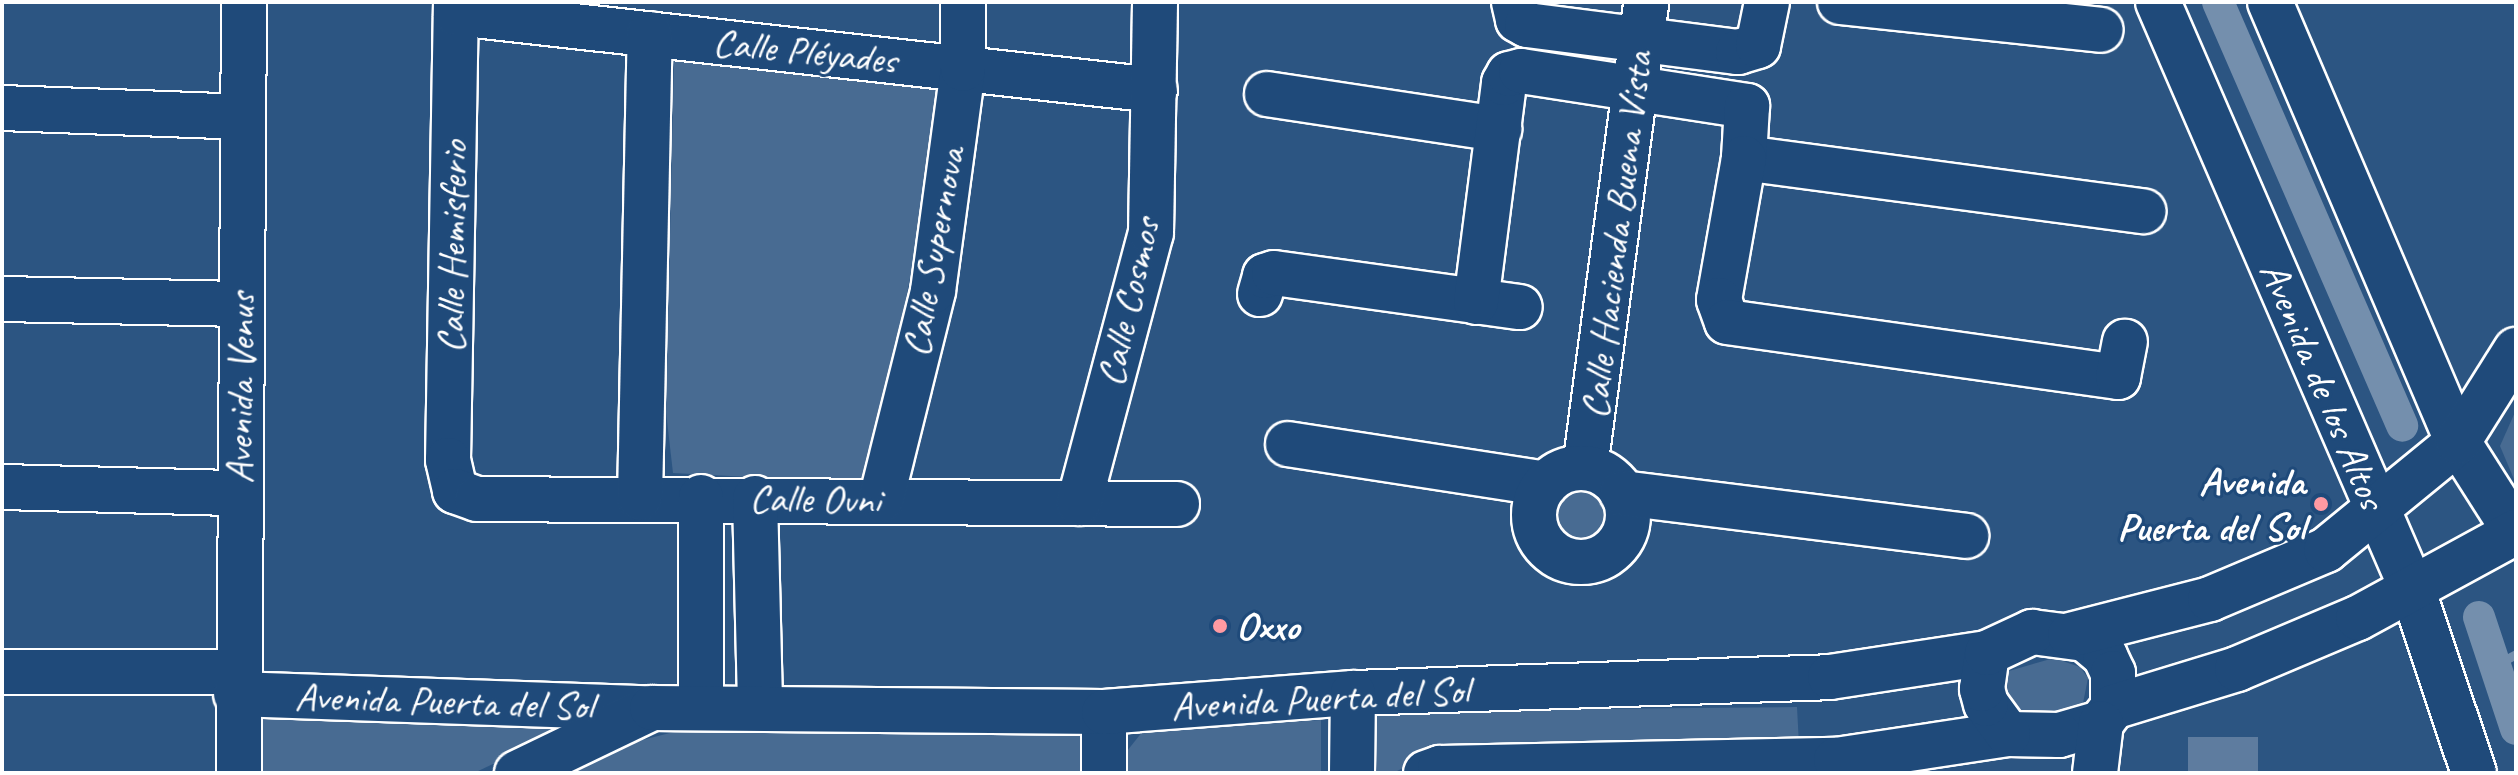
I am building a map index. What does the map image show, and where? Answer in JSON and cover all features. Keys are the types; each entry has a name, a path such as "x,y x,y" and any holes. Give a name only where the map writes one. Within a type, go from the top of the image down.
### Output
{"street":[{"name":"Avenida Venus","path":"239,773 236,683 244,2"},
{"name":"Calle Supernova","path":"881,500 933,291 963,69 963,2"},
{"name":"Calle Cosmos","path":"1079,503 1151,233 1155,2"},
{"path":"1514,2 1518,20 1527,25 1644,19 1746,52 1760,41 1767,2"},
{"path":"1840,2 2101,30"},
{"name":"Avenida de los Altos","path":"2158,2 2413,591 2474,773"},
{"path":"2008,734 2059,735 2237,669 2413,591 2516,532 2458,442 2270,2"},
{"name":"Calle Pléyades","path":"456,7 650,34 1155,90"},
{"name":"Calle Hemisferio","path":"455,491 448,460 456,7"},
{"name":"Calle Hacienda Buena Vista","path":"1566,476 1644,19"},
{"path":"640,498 650,34"},
{"path":"1476,302 1509,74 1635,85 1747,106 1744,158 1719,300 1722,317 1734,325 2118,377 2125,342"},
{"path":"1267,94 1499,129"},
{"path":"2,108 243,117"},
{"path":"1744,158 2143,211"},
{"path":"1260,294 1265,276 1274,273 1520,307"},
{"path":"2,299 241,304"},
{"path":"2070,635 2210,599 2326,550 2378,512 2458,442 2516,350"},
{"path":"1288,444 1566,476 1607,476 1622,493 1628,519 1625,532 1608,554 1582,562 1557,555 1539,535 1535,509 1566,476"},
{"path":"2,487 239,493"},
{"name":"Calle Ovni","path":"455,491 477,499 701,497 1177,504"},
{"path":"1622,493 1966,536"},
{"path":"701,497 701,706"},
{"path":"755,498 760,705"},
{"path":"2027,773 2008,734 1986,704 1982,689 1987,653 2032,632 2085,639 2105,656 2113,673 2095,773"},
{"name":"Avenida Puerta del Sol","path":"2,672 652,708 760,705 1104,712 1353,693 1830,677 1987,653"},
{"path":"1352,773 1353,693"},
{"name":"Avenida Puerta del Sol","path":"517,773 652,708"},
{"path":"1104,712 1104,773"},
{"name":"Avenida Puerta del Sol","path":"1426,773 1440,768 1836,760 2008,734"}],"shaded area":[{"path":"674,58 937,87 934,157 880,429 860,483 673,473 666,412"},
{"path":"2516,410 2516,484 2500,446"},
{"path":"1581,485 1599,491 1607,499 1613,517 1607,535 1599,543 1581,549 1563,543 1555,535 1549,517 1555,499 1563,491"},
{"path":"2054,658 2080,667 2088,678 2082,708 2024,728 1998,681 2009,671"},
{"path":"259,704 594,716 474,773 258,773"},
{"path":"1797,707 1799,745 1429,755 1393,773 1368,773 1367,711"},
{"path":"1321,720 1321,773 1123,773 1123,756 1143,731"},
{"path":"1087,730 1087,773 561,773 602,750 678,731"}],"building":[{"path":"2188,737 2258,737 2258,773 2188,773"}],"waterway":[{"path":"2218,2 2402,426"},
{"path":"2479,617 2516,729"},
{"path":"2496,665 2516,654"}],"place":[{"name":"Avenida Puerta del Sol","path":"2321,504"},
{"name":"Oxxo","path":"1220,626"}]}
